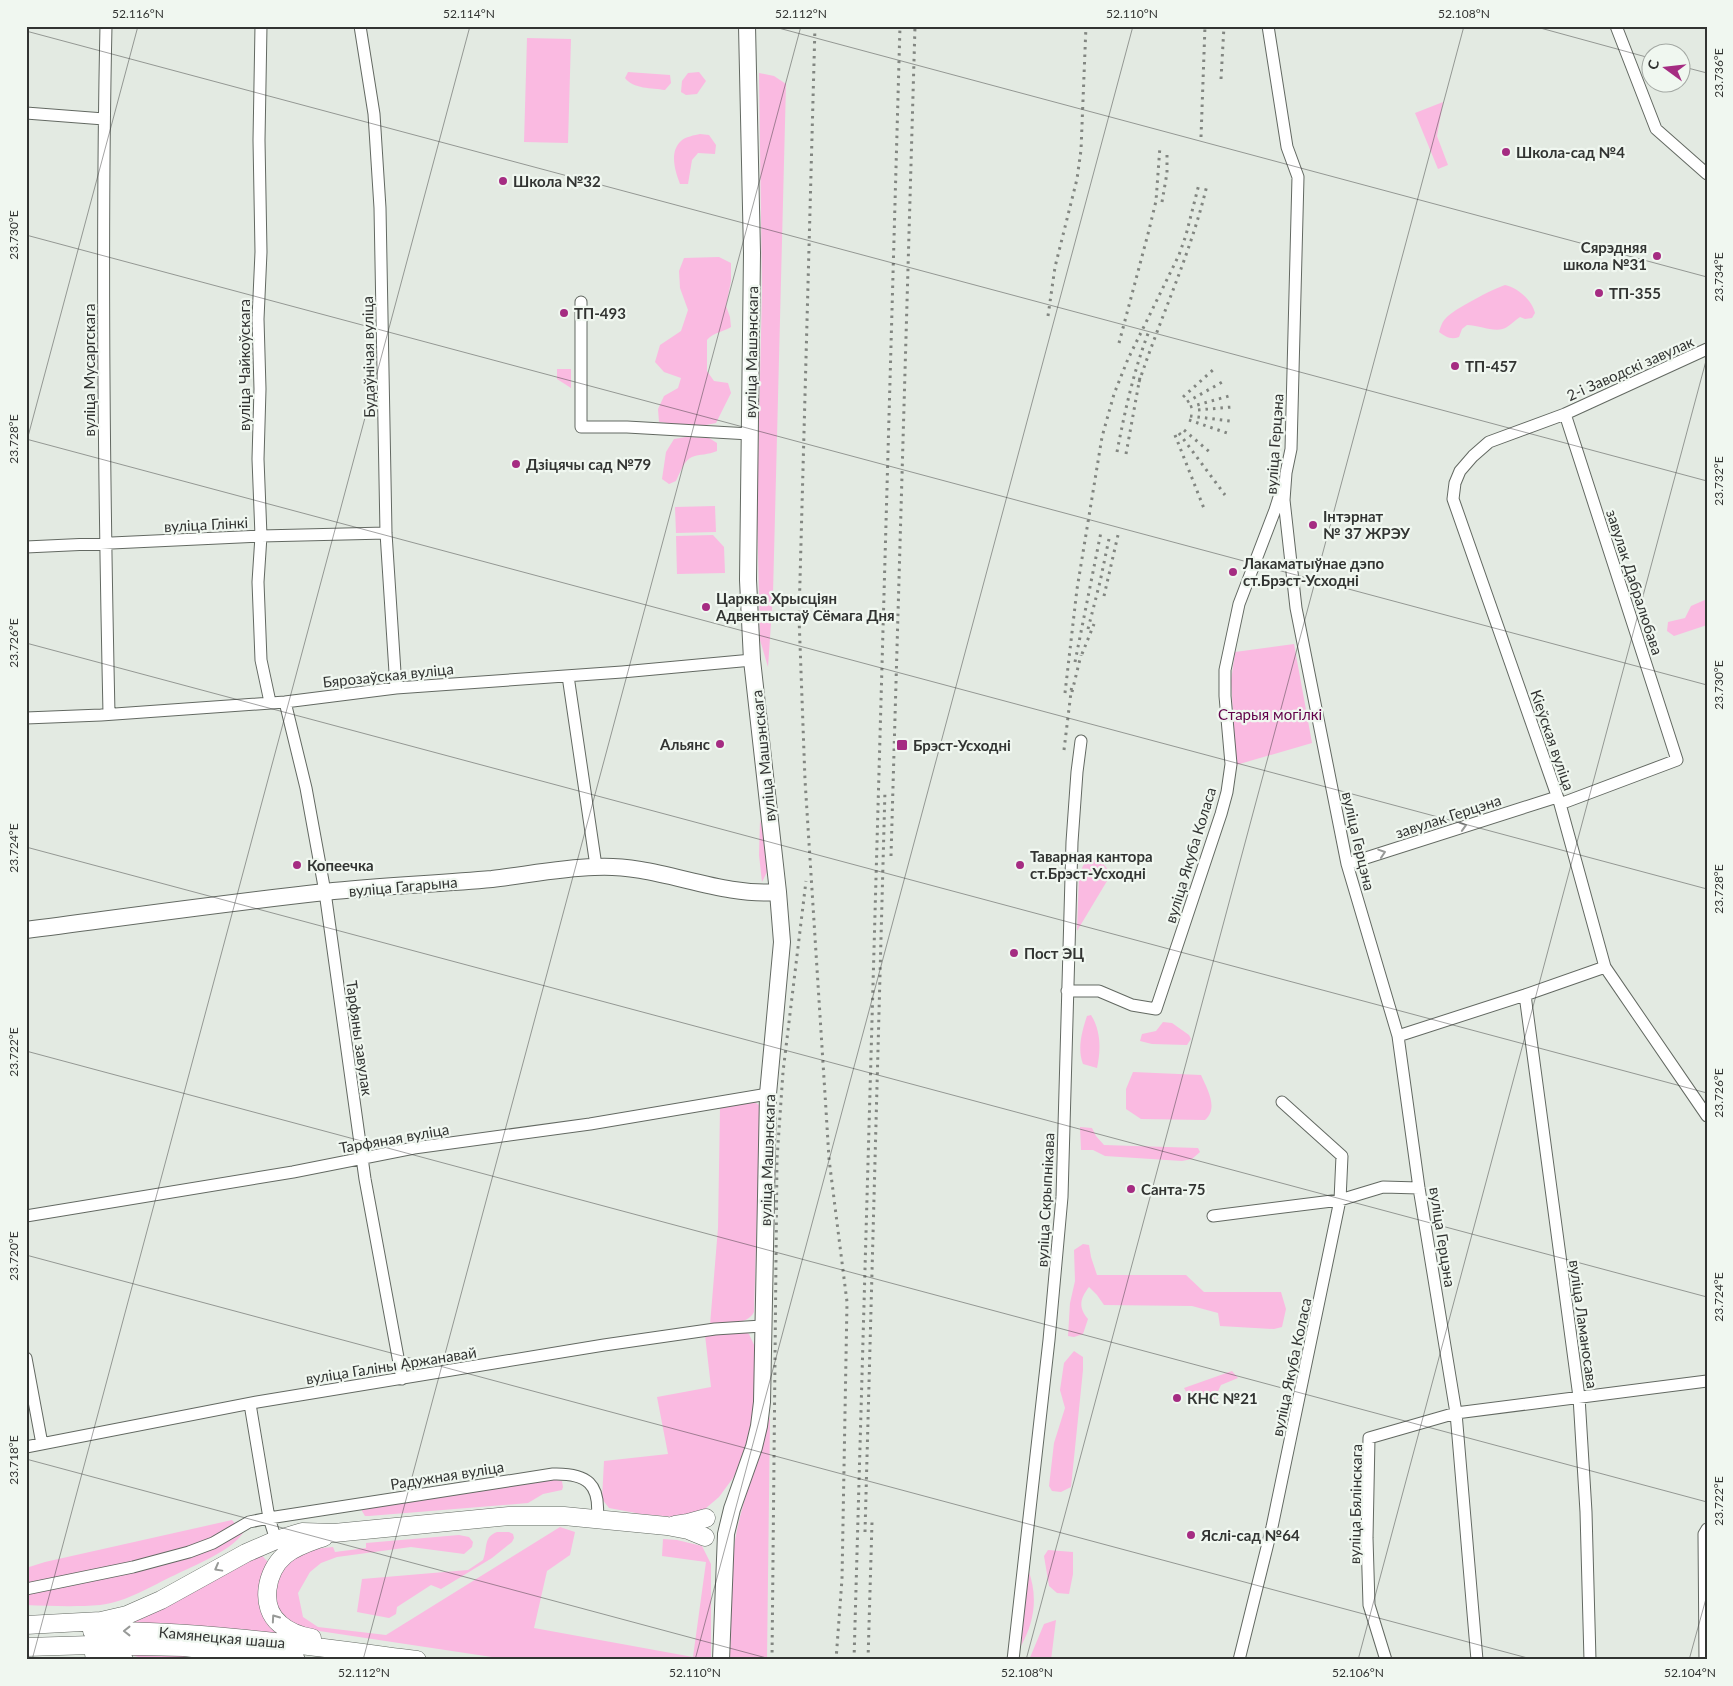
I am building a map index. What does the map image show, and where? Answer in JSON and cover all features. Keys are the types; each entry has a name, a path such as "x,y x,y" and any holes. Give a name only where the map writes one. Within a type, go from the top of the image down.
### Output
{"main road":[{"name":"вуліца Машэнскага","path":"717,1535 742,1483 754,1447 761,1415 768,1094 781,958 781,923 778,892 752,660 747,552 752,262 747,26"},
{"name":"вуліца Гагарына","path":"26,930 325,892 493,878 596,866 645,870 747,892 778,892"},
{"name":"вуліца Машэнскага","path":"709,1516 722,1510 731,1502 742,1483"},
{"path":"667,1526 688,1523 717,1515 724,1519 717,1535 723,1571 721,1660"},
{"path":"26,1625 101,1621 128,1615 161,1600 230,1562 276,1540 302,1532 334,1533 509,1516 564,1516 667,1526 717,1535"},
{"path":"709,1516 701,1529 717,1535"},
{"path":"334,1533 300,1545 286,1554 276,1565 267,1588 269,1608 274,1618 279,1624 299,1635 380,1649 410,1659"},
{"name":"Камянецкая шаша","path":"27,1642 132,1631 186,1632 410,1659"},
{"path":"27,1642 50,1652 92,1654 124,1660"},
{"name":"Камянецкая шаша","path":"27,1642 184,1647 296,1660"}],"street":[{"name":"вуліца Мусаргскага","path":"106,26 104,118 105,543 109,714"},
{"name":"вуліца Чайкоўскага","path":"261,26 259,140 261,252 258,319 260,389 258,459 261,536 258,582 261,660 270,702"},
{"name":"Будаўнічая вуліца","path":"360,26 374,114 380,208 386,533 396,688"},
{"name":"вуліца Герцэна","path":"1268,26 1287,147 1298,177 1291,449 1286,473 1285,508 1296,608 1347,864 1398,1036 1419,1188 1456,1413 1478,1660"},
{"path":"1616,26 1656,129 1707,174"},
{"path":"26,113 104,118"},
{"path":"581,302 581,427 627,427 750,434"},
{"name":"2-і Заводскі завулак","path":"1565,414 1707,349"},
{"name":"завулак Дабралюбава","path":"1565,414 1677,760"},
{"name":"Кіеўская вуліца","path":"1565,414 1489,442 1460,471 1453,491 1455,505 1559,800 1605,967 1707,1116"},
{"name":"вуліца Якуба Коласа","path":"1067,991 1098,991 1132,1005 1156,1009 1225,800 1231,764 1225,696 1226,670 1238,604 1275,510 1286,473"},
{"name":"вуліца Глінкі","path":"26,547 261,536 386,533"},
{"name":"Бярозаўская вуліца","path":"26,718 285,702 396,688 622,672 752,660"},
{"path":"568,676 596,866"},
{"name":"Тарфяны завулак","path":"285,702 306,788 325,892 362,1158 402,1379"},
{"name":"вуліца Скрыпнікава","path":"1013,1660 1049,1340 1062,1197 1072,842 1081,741"},
{"name":"завулак Герцэна","path":"1347,864 1559,800 1677,760"},
{"path":"1398,1036 1605,967"},
{"name":"вуліца Ламаносава","path":"1525,995 1579,1397 1586,1512 1590,1660"},
{"name":"Тарфяная вуліца","path":"26,1216 293,1172 362,1158 495,1136 590,1124 768,1094"},
{"name":"вуліца Якуба Коласа","path":"1239,1660 1272,1527 1340,1200 1342,1156 1282,1102"},
{"path":"1213,1216 1340,1200 1383,1187 1419,1188"},
{"name":"вуліца Галіны Аржанавай","path":"26,1447 250,1404 402,1379 715,1329 762,1326"},
{"path":"26,1358 42,1444"},
{"name":"вуліца Бялінскага","path":"1386,1660 1368,1605 1369,1438 1456,1413 1707,1381"},
{"path":"250,1404 270,1518 276,1540"},
{"name":"Радужная вуліца","path":"26,1589 134,1567 189,1552 213,1544 250,1522 553,1474 574,1474 581,1477 593,1488 597,1495 597,1519"},
{"path":"1705,1660 1704,1534 1707,1529"}],"green space":[{"path":"527,38 571,39 568,143 524,142"},
{"path":"628,72 670,75 671,83 665,90 638,86 628,82 625,78"},
{"path":"699,72 706,81 697,94 686,95 681,92 682,81 688,73"},
{"path":"759,73 774,76 786,84 773,594 768,667 760,640 757,509 762,291"},
{"path":"1443,102 1437,136 1448,165 1438,169 1415,113"},
{"path":"709,135 716,145 715,154 698,153 692,160 688,184 680,184 674,162 677,145 690,136"},
{"path":"719,257 731,263 731,281 726,306 731,327 713,335 707,340 707,371 714,381 728,383 731,393 716,423 696,427 659,422 658,409 664,396 678,388 681,378 664,372 655,362 660,345 681,331 688,310 680,288 679,271 684,258"},
{"path":"1505,285 1515,289 1528,299 1535,313 1532,318 1525,319 1520,317 1507,327 1498,330 1467,325 1462,329 1459,337 1456,338 1449,338 1439,332 1442,324 1450,314"},
{"path":"557,369 571,369 571,388 557,379"},
{"path":"686,437 709,438 717,443 717,451 689,459 682,467 676,481 669,484 662,479 666,452 674,439"},
{"path":"715,506 716,532 676,533 675,507"},
{"path":"713,535 724,547 725,573 677,574 676,536"},
{"path":"1707,599 1707,625 1674,636 1667,631 1668,622 1685,618 1691,606"},
{"name":"Старыя могілкі","path":"1294,644 1312,743 1236,765 1231,681 1235,652"},
{"path":"760,820 766,844 768,870 762,882 759,855"},
{"path":"1090,859 1103,864 1110,876 1077,931 1079,874 1084,864"},
{"path":"1091,1015 1097,1028 1099,1041 1097,1068 1083,1064 1080,1052 1083,1028 1087,1016"},
{"path":"1163,1022 1172,1023 1189,1035 1191,1039 1187,1045 1152,1044 1140,1041 1142,1034 1156,1031"},
{"path":"1133,1072 1201,1075 1209,1092 1211,1110 1209,1115 1205,1120 1141,1119 1126,1109 1126,1089"},
{"path":"750,1102 759,1105 760,1110 754,1312 746,1320 740,1322 710,1325 718,1228 720,1108"},
{"path":"1080,1127 1092,1128 1104,1145 1198,1148 1200,1152 1192,1159 1182,1161 1105,1156 1093,1150 1081,1150"},
{"path":"1083,1244 1089,1245 1097,1275 1186,1275 1204,1292 1281,1292 1286,1309 1282,1327 1274,1329 1220,1326 1218,1313 1192,1306 1104,1305 1089,1287 1081,1303 1088,1319 1083,1334 1074,1337 1068,1336 1070,1303 1075,1281 1074,1250"},
{"path":"745,1332 749,1334 755,1347 756,1405 744,1458 733,1478 719,1497 699,1514 675,1517 641,1514 609,1508 602,1499 604,1461 668,1454 657,1397 711,1387 705,1335"},
{"path":"1074,1351 1083,1357 1083,1370 1071,1487 1061,1492 1052,1491 1049,1486 1054,1443 1065,1408 1060,1390 1064,1363"},
{"path":"1232,1371 1238,1378 1221,1385 1211,1406 1197,1397 1188,1395 1184,1388"},
{"path":"770,1416 767,1660 730,1660 731,1578 734,1546 744,1502"},
{"path":"549,1479 562,1481 562,1490 543,1494 528,1503 369,1516 365,1516 362,1511 362,1508"},
{"path":"232,1520 243,1533 230,1546 202,1562 120,1601 100,1605 26,1605 26,1568 45,1562"},
{"path":"560,1527 575,1532 570,1555 547,1571 534,1628 693,1657 706,1562 662,1556 663,1539 677,1540 702,1546 711,1564 711,1660 512,1660 306,1629 289,1621 277,1607 275,1590 281,1572 293,1558 307,1551 333,1547 335,1552 366,1548 366,1543 459,1535 469,1537 473,1542 472,1547 464,1554 411,1547 337,1557 321,1563 310,1572 298,1593 303,1617 318,1627 386,1635"},
{"path":"497,1532 513,1534 512,1542 492,1558 441,1589 431,1585 397,1607 396,1614 389,1618 357,1612 362,1579 468,1570 483,1560 488,1540"},
{"path":"1048,1550 1073,1552 1073,1574 1069,1594 1057,1593 1049,1586 1044,1556"},
{"path":"261,1554 270,1564 280,1636 126,1622"},
{"path":"1028,1569 1033,1589 1034,1608 1026,1637 1021,1646"},
{"path":"1056,1620 1051,1660 1029,1660 1044,1624"},
{"path":"122,1651 254,1660 146,1660"}],"railway":[{"path":"815,26 799,617 805,780 829,1159 847,1302 842,1579 836,1660"},
{"path":"854,1660 900,26"},
{"path":"891,856 915,26"},
{"path":"1048,316 1055,267 1077,179 1081,150 1086,26"},
{"path":"1201,137 1205,26"},
{"path":"1221,79 1224,26"},
{"path":"1119,343 1156,201 1160,146"},
{"path":"1162,202 1167,173 1167,150"},
{"path":"1065,693 1077,589 1102,437 1114,394 1128,359 1179,255 1199,184"},
{"path":"1139,382 1193,235 1207,185"},
{"path":"1117,452 1130,390 1149,331"},
{"path":"1183,397 1214,369"},
{"path":"1126,454 1140,377"},
{"path":"1187,402 1224,381"},
{"path":"1190,407 1229,396"},
{"path":"1198,410 1232,407"},
{"path":"1190,416 1230,421"},
{"path":"1189,420 1227,433"},
{"path":"1184,430 1212,454"},
{"path":"1179,433 1225,495"},
{"path":"1175,435 1205,511"},
{"path":"1075,662 1101,532"},
{"path":"1088,629 1110,534"},
{"path":"1104,596 1118,535"},
{"path":"1082,654 1094,624"},
{"path":"1072,692 1081,655"},
{"path":"1064,750 1072,684"},
{"path":"865,1532 885,790"},
{"path":"772,1660 777,1159 783,1072 806,881"},
{"path":"868,1660 872,1522"}],"place":[{"name":"Школа-сад №4","path":"1506,152"},
{"name":"Школа №32","path":"503,181"},
{"name":"Сярэдняя школа №31","path":"1657,256"},
{"name":"ТП-355","path":"1599,293"},
{"name":"ТП-493","path":"564,313"},
{"name":"ТП-457","path":"1455,366"},
{"name":"Дзіцячы сад №79","path":"516,464"},
{"name":"Інтэрнат № 37 ЖРЭУ","path":"1313,525"},
{"name":"Лакаматыўнае дэпо ст.Брэст-Усходні","path":"1233,572"},
{"name":"Царква Хрысціян Адвентыстаў Сёмага Дня","path":"706,607"},
{"name":"Альянс","path":"720,744"},
{"name":"Брэст-Усходні","path":"902,745"},
{"name":"Копеечка","path":"297,865"},
{"name":"Таварная кантора ст.Брэст-Усходні","path":"1020,865"},
{"name":"Пост ЭЦ","path":"1014,953"},
{"name":"Санта-75","path":"1131,1189"},
{"name":"КНС №21","path":"1177,1398"},
{"name":"Яслі-сад №64","path":"1191,1535"}]}
